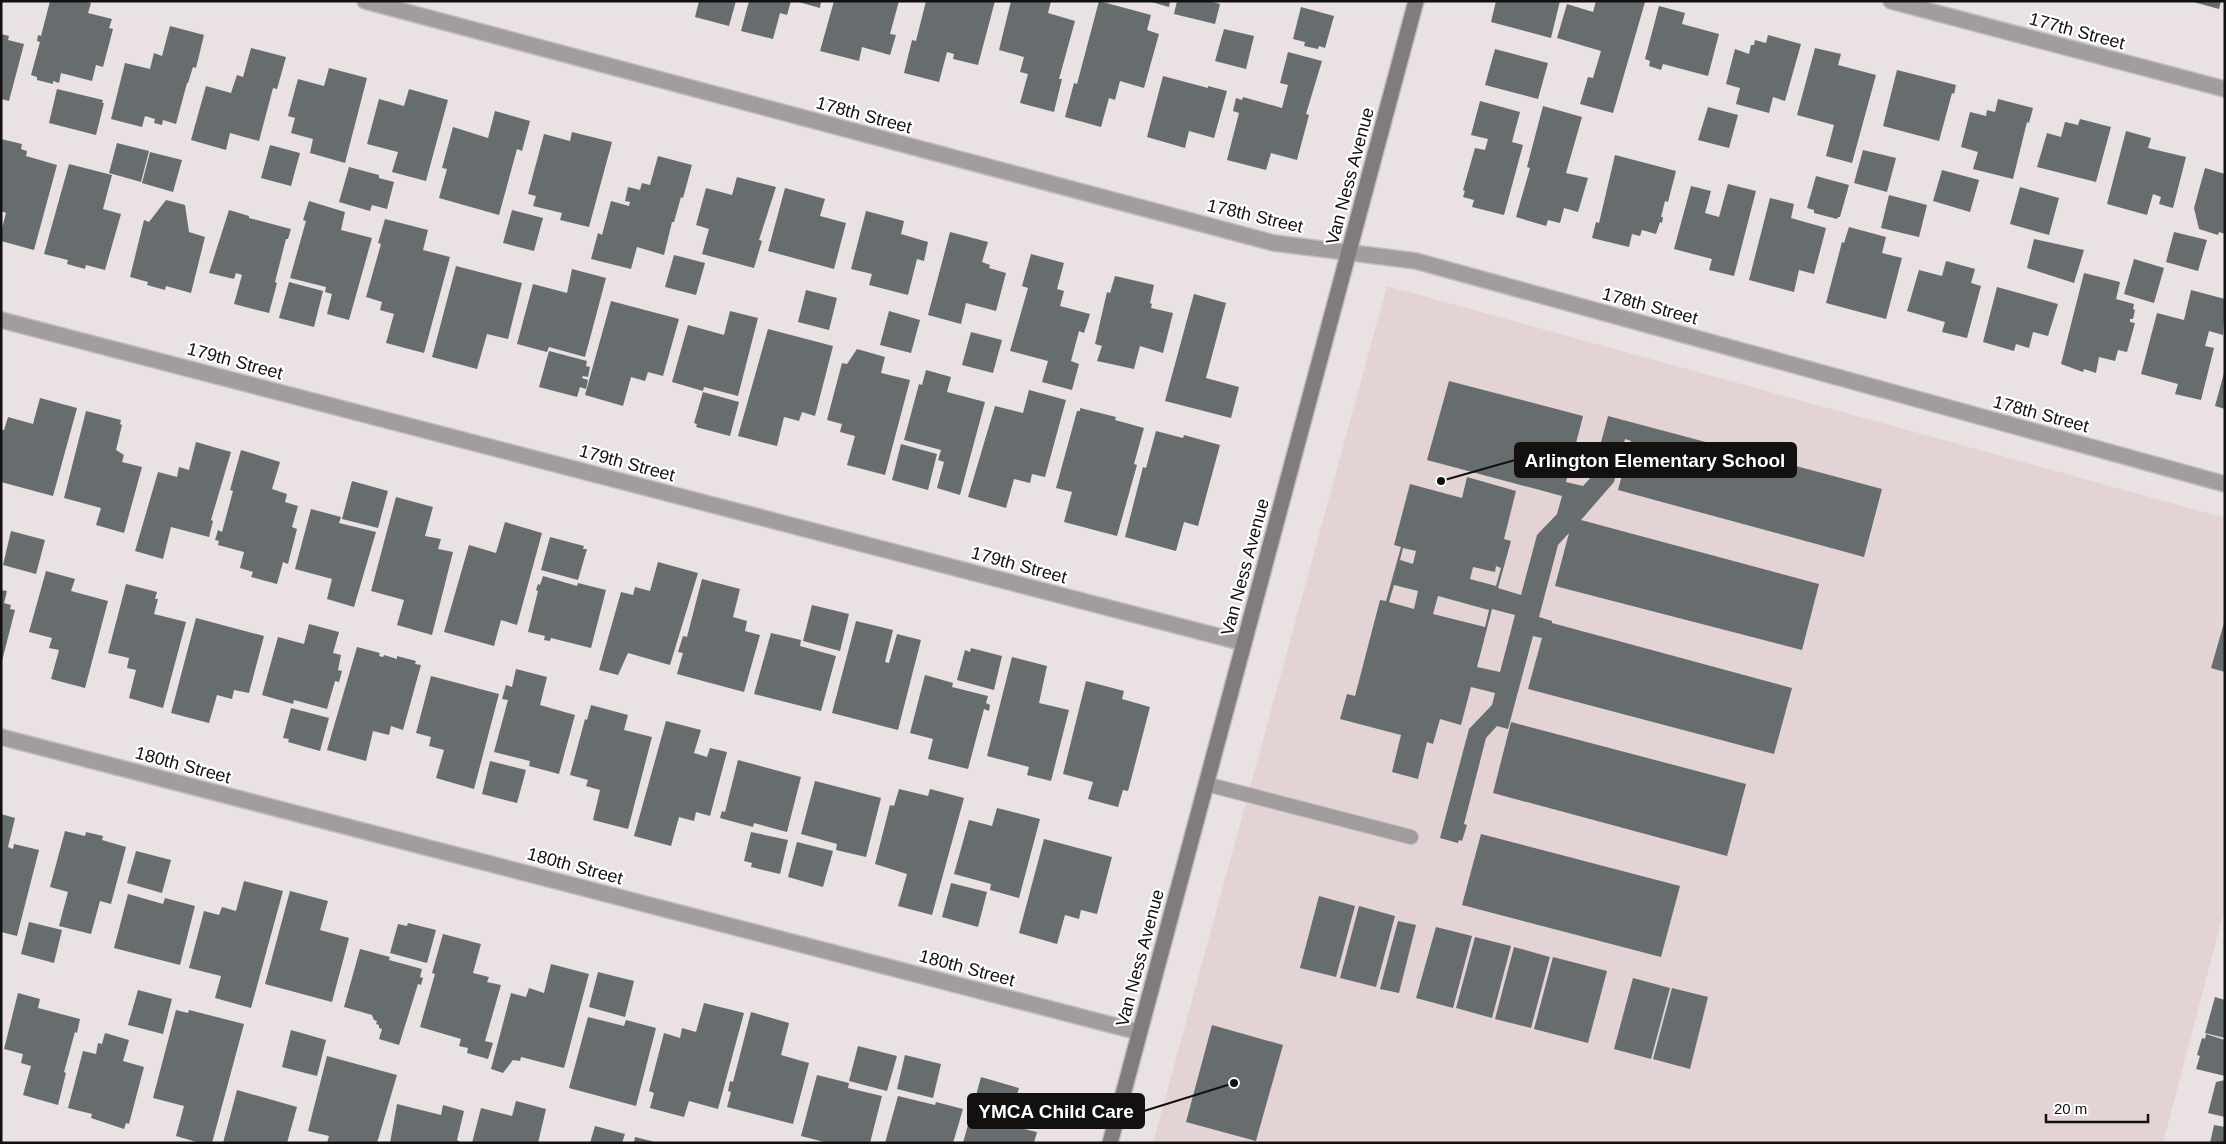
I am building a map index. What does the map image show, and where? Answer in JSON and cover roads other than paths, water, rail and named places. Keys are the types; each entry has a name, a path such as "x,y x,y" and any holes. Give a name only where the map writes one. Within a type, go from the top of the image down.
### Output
{"main road":[{"name":"Van Ness Avenue","path":"1110,1143 1416,1"}],"street":[{"name":"178th Street","path":"365,1 1274,243 1416,261 2225,484"},
{"name":"177th Street","path":"1891,1 2225,88"},
{"name":"179th Street","path":"1,320 1244,643"},
{"name":"180th Street","path":"1,737 1139,1032"}],"lane":[{"path":"1206,784 1411,837"}],"place":[{"name":"Arlington Elementary School","path":"1441,481"},
{"name":"YMCA Child Care","path":"1234,1083"}]}
